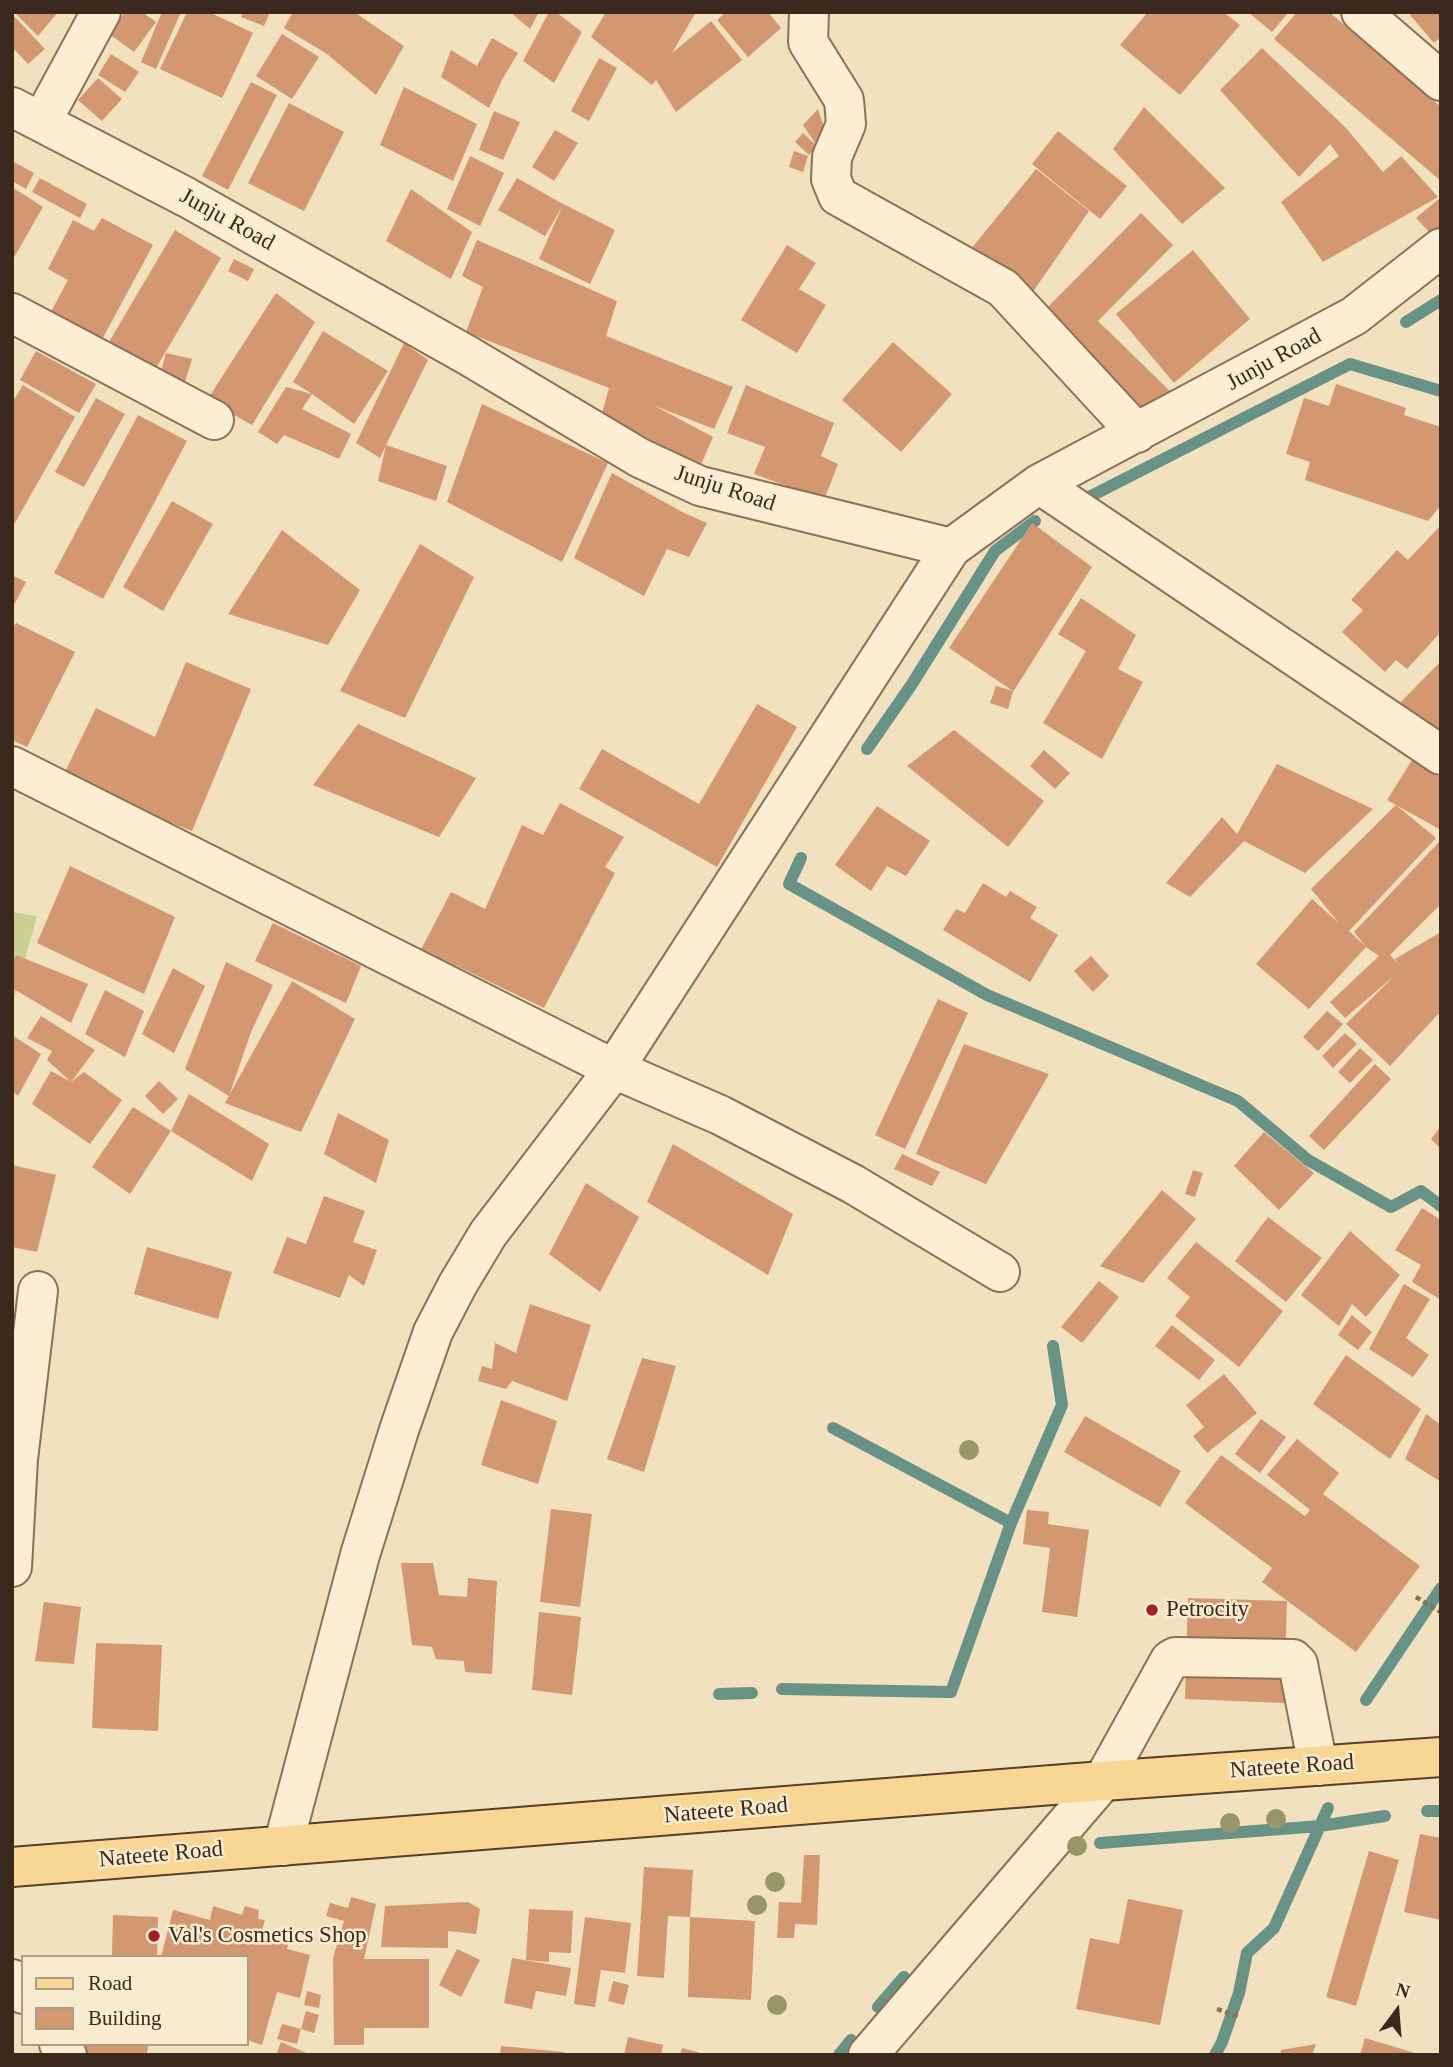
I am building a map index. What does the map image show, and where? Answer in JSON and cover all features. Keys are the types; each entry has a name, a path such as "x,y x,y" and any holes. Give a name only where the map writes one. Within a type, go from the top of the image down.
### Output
{"main road":[{"name":"Nateete Road","path":"12,1867 1441,1757"}],"street":[{"path":"27,114 101,12"},
{"path":"809,12 808,42 844,100 846,124 832,157 831,168 831,179 838,196 1003,288 1137,433"},
{"path":"1361,12 1441,81"},
{"name":"Junju Road","path":"27,114 186,197 442,341 640,458 700,486 951,548 1039,484 1354,316 1441,248"},
{"path":"12,313 214,420"},
{"path":"1039,484 1441,755"},
{"path":"283,1846 360,1555 433,1332 488,1234 614,1069 951,548"},
{"path":"12,766 614,1069 744,1127 853,1184 1000,1272"},
{"path":"12,1567 18,1459 38,1291"},
{"path":"868,2055 1104,1781 1170,1660 1175,1657 1293,1659 1298,1664 1318,1766"}],"path":[{"path":"1416,1597 1441,1612"},
{"path":"1217,2009 1240,2017"}],"green space":[{"path":"12,912 37,916 12,1006"}],"building":[{"path":"14,12 58,12 38,36"},
{"path":"125,12 142,12 156,22 134,52 109,34"},
{"path":"162,12 181,12 156,69 141,62"},
{"path":"187,12 209,12 253,33 222,98 160,69"},
{"path":"243,12 270,12 264,26 241,17"},
{"path":"293,12 354,12 404,46 376,95 327,54 284,28"},
{"path":"510,12 539,12 530,29"},
{"path":"549,12 556,12 582,32 554,83 523,61"},
{"path":"606,12 696,12 672,53 711,21 742,60 676,112 656,80 652,85 591,37"},
{"path":"726,12 768,12 781,28 748,57 717,20"},
{"path":"1148,12 1223,12 1240,25 1180,95 1120,45"},
{"path":"1248,12 1289,12 1272,32"},
{"path":"1297,12 1329,12 1441,107 1441,181 1274,39"},
{"path":"1412,12 1441,12 1441,37 1434,43 1410,15"},
{"path":"12,14 45,49 28,64 12,47"},
{"path":"282,34 319,57 292,99 256,76"},
{"path":"492,38 518,53 489,108 441,77 451,50 477,66"},
{"path":"1262,48 1346,128 1383,172 1401,156 1438,197 1323,262 1281,202 1339,156 1330,144 1299,177 1220,90"},
{"path":"111,54 139,72 125,92 98,75"},
{"path":"599,58 617,68 589,121 571,111"},
{"path":"98,78 122,99 102,121 78,100"},
{"path":"251,82 277,95 228,190 202,176"},
{"path":"404,87 477,124 453,181 380,145"},
{"path":"289,103 344,132 304,211 248,183"},
{"path":"1144,107 1225,188 1182,224 1113,149"},
{"path":"818,109 826,134 817,146 803,125"},
{"path":"494,111 520,122 503,160 479,150"},
{"path":"555,130 578,143 554,181 532,167"},
{"path":"1058,131 1127,186 1100,219 1032,164"},
{"path":"803,133 817,146 809,155 795,142"},
{"path":"794,151 808,156 803,172 789,167"},
{"path":"470,156 504,173 480,226 447,209"},
{"path":"12,161 34,173 26,189 12,181"},
{"path":"1036,169 1089,211 1032,293 967,254"},
{"path":"40,178 87,204 80,218 32,192"},
{"path":"517,178 615,230 590,284 539,259 562,207 545,236 498,210"},
{"path":"12,187 43,207 12,261"},
{"path":"411,189 472,232 451,279 386,241"},
{"path":"1441,197 1441,232 1434,237 1416,218"},
{"path":"1141,213 1173,245 1098,321 1174,395 1145,424 1037,318"},
{"path":"102,218 153,245 98,347 47,319 68,280 48,269 73,220 94,231"},
{"path":"175,230 221,258 152,375 106,347"},
{"path":"477,240 617,301 606,336 733,387 714,429 655,406 713,437 700,467 602,413 609,388 466,332 483,287 462,276"},
{"path":"787,245 816,263 799,289 826,305 797,353 741,320"},
{"path":"1193,250 1250,319 1174,383 1116,314"},
{"path":"234,259 254,269 248,281 228,271"},
{"path":"276,293 315,322 252,425 207,400"},
{"path":"323,331 388,371 354,424 293,382"},
{"path":"893,342 952,394 901,452 842,400"},
{"path":"404,343 428,360 380,458 356,443"},
{"path":"36,351 96,384 79,413 20,380"},
{"path":"166,353 192,359 185,382 160,375"},
{"path":"1336,384 1406,408 1404,415 1441,427 1441,505 1428,521 1305,480 1310,462 1286,454 1304,398 1329,406"},
{"path":"23,385 75,417 12,528 12,403"},
{"path":"746,385 834,423 821,456 838,464 824,500 754,474 765,447 727,433"},
{"path":"286,387 312,394 302,409 351,434 339,459 284,435 277,444 258,432"},
{"path":"96,398 125,414 84,487 55,472"},
{"path":"482,404 608,463 562,562 447,502"},
{"path":"138,415 187,441 103,599 54,573"},
{"path":"386,445 447,466 436,501 378,481"},
{"path":"612,473 707,523 689,557 667,549 644,596 574,558"},
{"path":"172,501 213,524 163,611 123,587"},
{"path":"1032,523 1092,567 1013,692 1008,709 990,703 996,686 1013,691 949,648"},
{"path":"1441,525 1441,632 1407,669 1396,660 1385,672 1342,632 1363,610 1351,600 1397,550 1408,560"},
{"path":"282,530 360,590 328,645 228,614"},
{"path":"420,544 474,577 405,718 340,691"},
{"path":"12,575 26,582 12,609"},
{"path":"1081,598 1136,635 1118,669 1143,682 1102,759 1043,723 1086,651 1058,634"},
{"path":"16,623 75,652 27,747 12,740 12,629"},
{"path":"1441,661 1441,741 1393,710"},
{"path":"186,662 251,689 192,831 137,809 64,774 96,708 155,737"},
{"path":"757,704 797,727 717,867 579,789 602,749 699,804"},
{"path":"358,724 476,778 439,837 313,785"},
{"path":"954,730 1044,801 1008,847 907,766"},
{"path":"1044,750 1070,773 1055,789 1030,766"},
{"path":"1412,760 1441,778 1441,830 1387,800"},
{"path":"1277,764 1373,809 1305,873 1244,841 1190,897 1166,883 1222,817 1237,834"},
{"path":"560,803 624,837 605,867 615,873 544,1008 455,965 450,979 415,961 451,892 485,909 522,825 543,835"},
{"path":"1396,805 1436,838 1349,931 1366,947 1309,1009 1256,964 1312,899 1339,923 1311,889"},
{"path":"877,806 930,841 906,876 887,866 871,891 835,865"},
{"path":"1441,840 1441,904 1390,955 1399,965 1395,959 1441,932 1441,1011 1390,1066 1346,1024 1395,975 1345,1018 1330,1002 1379,956 1366,947 1354,932"},
{"path":"70,866 175,917 144,994 37,943"},
{"path":"983,883 1006,897 1010,891 1037,907 1030,918 1058,935 1030,982 943,930 956,909 965,913"},
{"path":"273,923 361,966 346,1003 255,961"},
{"path":"16,955 88,984 71,1023 12,988 12,964"},
{"path":"1091,956 1109,976 1093,992 1074,971"},
{"path":"226,962 273,985 251,1032 229,1096 185,1069"},
{"path":"173,968 205,986 174,1053 142,1034"},
{"path":"292,981 355,1019 301,1132 225,1103"},
{"path":"105,990 144,1011 125,1057 85,1034"},
{"path":"938,999 968,1013 905,1149 875,1135"},
{"path":"1327,1011 1343,1024 1318,1051 1303,1037"},
{"path":"41,1016 95,1050 71,1082 47,1060 52,1051 27,1038"},
{"path":"1345,1033 1357,1044 1333,1068 1322,1056"},
{"path":"12,1035 41,1054 18,1096 12,1091"},
{"path":"964,1044 1049,1074 986,1184 916,1154"},
{"path":"1360,1048 1373,1060 1350,1083 1338,1072"},
{"path":"1375,1064 1391,1079 1324,1150 1309,1136"},
{"path":"51,1071 71,1082 84,1072 122,1100 90,1144 32,1104"},
{"path":"159,1081 178,1099 163,1114 145,1096"},
{"path":"189,1094 269,1144 252,1181 171,1131"},
{"path":"133,1107 171,1131 130,1194 92,1167"},
{"path":"338,1113 389,1140 376,1183 324,1154"},
{"path":"1441,1126 1441,1149 1431,1139"},
{"path":"1264,1132 1314,1173 1279,1210 1234,1166"},
{"path":"673,1144 793,1214 768,1275 647,1202"},
{"path":"902,1154 940,1172 932,1186 894,1169"},
{"path":"12,1165 56,1175 37,1252 12,1247"},
{"path":"1193,1170 1203,1173 1195,1197 1185,1194"},
{"path":"586,1183 639,1217 600,1292 549,1254"},
{"path":"1162,1190 1196,1219 1143,1283 1100,1266"},
{"path":"324,1196 365,1211 353,1242 377,1250 364,1286 349,1275 340,1298 273,1273 287,1237 306,1244"},
{"path":"1422,1208 1441,1220 1441,1300 1412,1282 1421,1265 1395,1250"},
{"path":"1268,1217 1322,1258 1286,1302 1235,1261"},
{"path":"1350,1231 1400,1275 1366,1317 1352,1304 1339,1326 1301,1295"},
{"path":"1196,1242 1283,1311 1239,1367 1175,1316 1190,1297 1167,1278"},
{"path":"147,1247 232,1272 218,1319 134,1294"},
{"path":"1099,1281 1119,1297 1082,1343 1061,1327"},
{"path":"1404,1284 1430,1299 1406,1338 1429,1355 1413,1377 1369,1349"},
{"path":"530,1304 591,1325 567,1401 512,1381 506,1389 478,1381 482,1366 492,1369 495,1343 516,1353"},
{"path":"1352,1315 1372,1332 1358,1350 1338,1335"},
{"path":"1172,1325 1215,1360 1199,1380 1155,1346"},
{"path":"1346,1355 1421,1409 1390,1459 1313,1404"},
{"path":"642,1358 676,1366 644,1472 607,1459"},
{"path":"1224,1374 1257,1413 1207,1453 1193,1436 1204,1427 1186,1405"},
{"path":"501,1400 557,1421 538,1484 481,1465"},
{"path":"1426,1414 1441,1425 1441,1482 1405,1459"},
{"path":"1085,1416 1181,1471 1160,1507 1064,1452"},
{"path":"1261,1419 1286,1437 1260,1473 1235,1454"},
{"path":"1297,1439 1339,1473 1323,1494 1420,1566 1356,1652 1262,1582 1272,1568 1185,1503 1221,1455 1305,1516 1310,1510 1267,1475"},
{"path":"551,1509 592,1514 580,1607 540,1602"},
{"path":"1027,1510 1049,1512 1048,1524 1089,1530 1077,1617 1042,1612 1050,1548 1023,1544"},
{"path":"401,1563 433,1563 439,1595 467,1597 468,1578 497,1581 492,1674 465,1672 464,1661 436,1659 432,1647 412,1645"},
{"path":"1188,1598 1287,1601 1284,1703 1185,1699"},
{"path":"44,1602 81,1607 74,1664 35,1661"},
{"path":"539,1612 581,1617 572,1695 532,1690"},
{"path":"96,1643 162,1645 158,1731 92,1728"},
{"path":"1420,1834 1441,1838 1441,1920 1404,1912"},
{"path":"1369,1851 1399,1860 1356,2006 1326,1997"},
{"path":"804,1855 820,1855 817,1925 795,1924 794,1938 777,1938 779,1902 801,1903"},
{"path":"644,1867 693,1870 690,1917 668,1916 664,1978 637,1976"},
{"path":"351,1897 376,1904 364,1959 429,1959 429,2028 364,2028 364,2045 334,2045 333,1958 344,1921 326,1916 330,1903 348,1908"},
{"path":"1128,1899 1183,1910 1160,2025 1076,2009 1090,1938 1119,1944"},
{"path":"468,1902 480,1909 476,1934 448,1931 448,1948 381,1947 385,1906"},
{"path":"213,1906 242,1915 245,1906 259,1910 258,1919 265,1920 262,1930 290,1939 287,1949 310,1955 300,1998 277,1992 262,2045 248,2040 248,1955 162,1955 173,1910 210,1920"},
{"path":"529,1909 573,1911 571,1953 549,1952 549,1962 526,1960"},
{"path":"113,1915 158,1917 157,1955 112,1955"},
{"path":"585,1917 631,1923 625,1973 601,1970 595,2007 574,2004"},
{"path":"690,1917 755,1921 751,2000 688,1997"},
{"path":"457,1949 480,1960 461,1997 439,1985"},
{"path":"512,1958 571,1968 566,1996 536,1991 532,2009 504,2003"},
{"path":"613,1981 629,1985 624,2005 608,2001"},
{"path":"307,1991 321,1995 319,2008 304,2005"},
{"path":"306,2011 319,2015 314,2033 301,2029"},
{"path":"282,2024 301,2029 297,2044 277,2039"},
{"path":"628,2037 663,2045 661,2055 624,2055"},
{"path":"1365,2038 1418,2054 1418,2055 1360,2055"},
{"path":"281,2042 311,2055 276,2055"},
{"path":"1316,2044 1312,2055 1280,2055 1281,2050"},
{"path":"85,2046 148,2046 147,2055 84,2055"},
{"path":"501,2046 564,2052 563,2055 500,2055"},
{"path":"682,2048 704,2054 704,2055 680,2055"}],"waterway":[{"path":"1406,322 1441,300"},
{"path":"1089,497 1350,364 1441,391"},
{"path":"867,749 912,684 995,551 1035,521"},
{"path":"801,858 789,884 987,995 1238,1101 1308,1160 1391,1207 1421,1191 1441,1206"},
{"path":"833,1428 1011,1523 1062,1405 1053,1346"},
{"path":"782,1689 951,1692 1011,1523"},
{"path":"1366,1700 1441,1588"},
{"path":"719,1694 752,1693"},
{"path":"1215,2055 1239,1993 1247,1953 1274,1928 1328,1808"},
{"path":"1427,1811 1441,1811"},
{"path":"1100,1843 1320,1826 1385,1816"},
{"path":"878,2007 904,1977"},
{"path":"839,2055 851,2040"}],"place":[{"name":"Petrocity","path":"1152,1610"},
{"name":"Val's Cosmetics Shop","path":"154,1936"}]}
